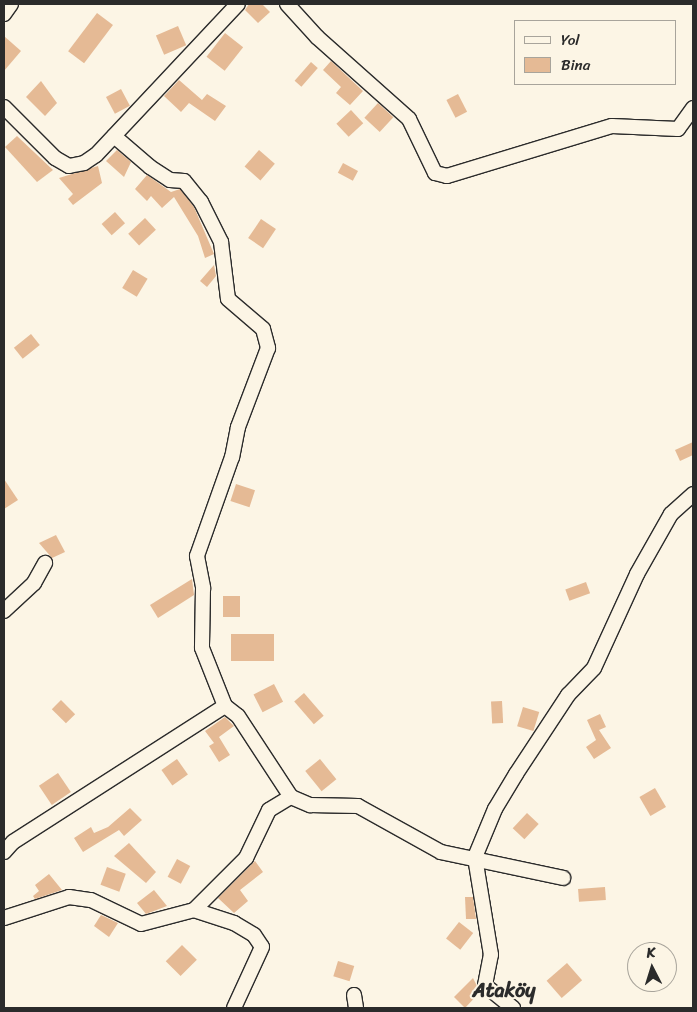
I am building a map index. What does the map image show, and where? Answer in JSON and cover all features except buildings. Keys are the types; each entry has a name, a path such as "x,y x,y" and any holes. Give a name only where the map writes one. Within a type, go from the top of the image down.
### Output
{"street":[{"path":"4,14 11,4"},
{"path":"4,107 55,158 69,166 96,155 238,4"},
{"path":"287,4 317,37 409,118 435,173 447,176 612,126 678,128 693,108"},
{"path":"114,136 150,168 170,180 184,181 200,202 220,242 228,299 263,330 268,348 238,427 232,457 197,556 203,588 202,648 226,706 238,716 291,797 310,805 358,806 441,852 475,857 563,878"},
{"path":"504,1006 485,985 491,955 475,857 495,809 516,774 568,695 598,662 634,581 671,514 693,494"},
{"path":"4,611 34,583 45,563"},
{"path":"4,852 12,842 226,706"},
{"path":"4,918 69,897 91,900 141,924 194,910 246,858 269,810 291,797"},
{"path":"194,910 234,923 254,935 262,947 234,1008"}],"district":[{"name":"Ataköy","path":"504,990"}]}
